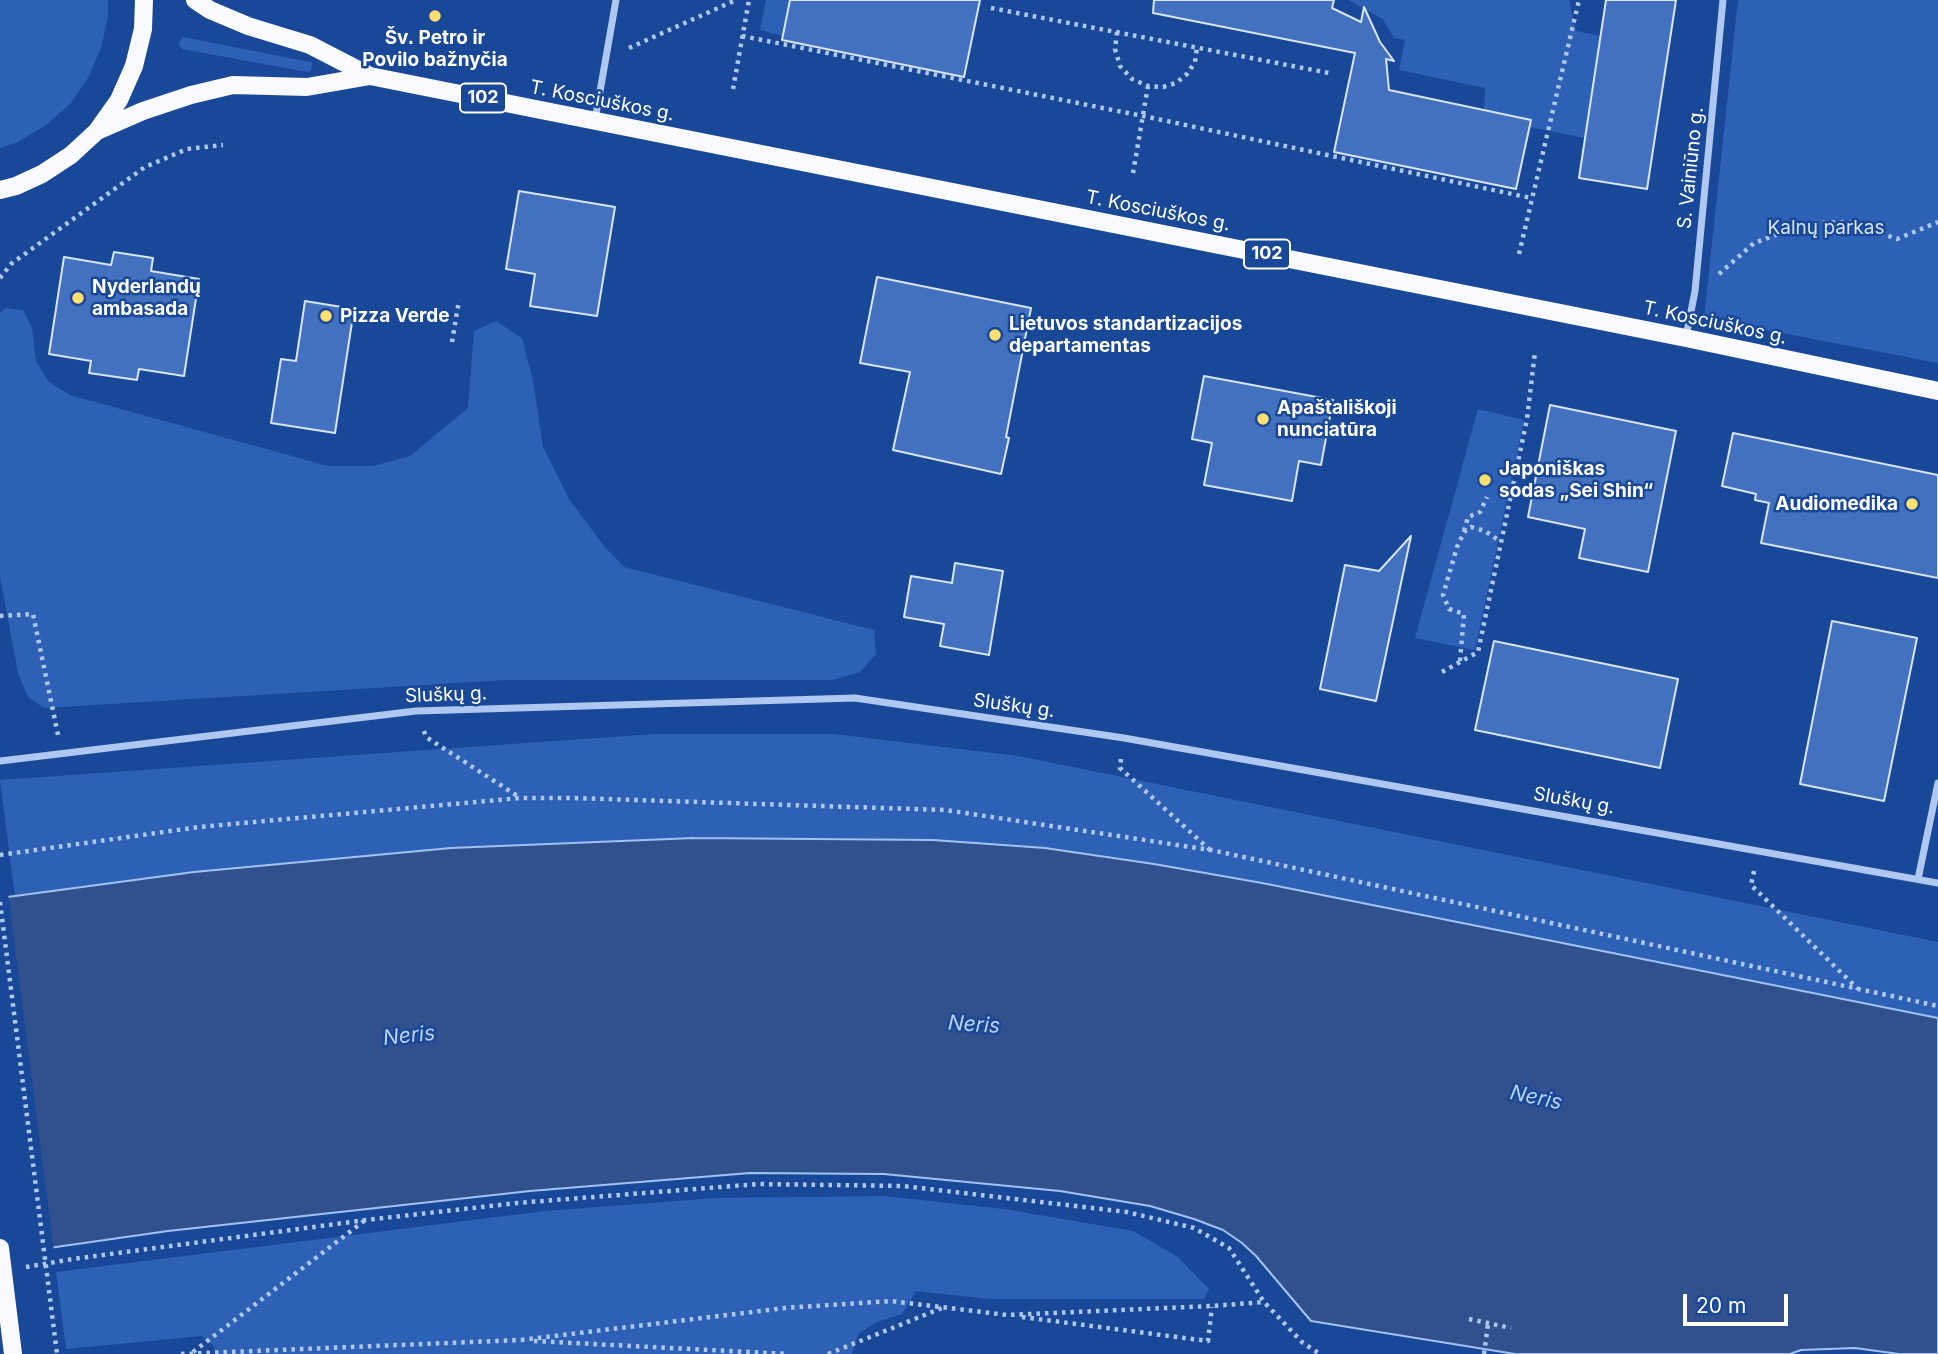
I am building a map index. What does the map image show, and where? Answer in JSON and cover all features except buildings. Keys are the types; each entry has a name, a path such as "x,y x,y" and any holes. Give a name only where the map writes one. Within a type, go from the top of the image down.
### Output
{"main road":[{"path":"0,199 8,188 42,174 71,155 97,131 119,100 134,66 143,29 144,0"},
{"name":"T. Kosciuškos g.","path":"195,0 210,10 248,26 310,45 370,76 1686,338 1938,391"},
{"name":"T. Kosciuškos g.","path":"97,131 143,111 233,85 307,87 370,76"},
{"path":"0,1248 13,1354"}],"street":[{"path":"595,121 616,0"},
{"name":"S. Vainiūno g.","path":"1686,338 1695,290 1723,0"},
{"name":"Sluškų g.","path":"0,761 416,711 855,698 1124,738 1938,883"},
{"path":"1918,879 1938,783"}],"path":[{"path":"606,58 736,0"},
{"path":"733,89 749,0"},
{"path":"1519,254 1579,0"},
{"path":"991,8 1329,73"},
{"path":"1117,32 1115,49 1120,66 1132,79 1148,86 1163,87 1176,83 1187,74 1195,62 1197,47"},
{"path":"743,36 1143,116 1531,198"},
{"path":"1133,173 1148,86"},
{"path":"0,278 11,264 145,167 187,149 223,145"},
{"path":"1695,290 1720,273 1754,243 1809,223 1848,222 1897,239 1938,222"},
{"path":"452,342 459,300"},
{"path":"1442,672 1478,652 1527,419 1535,352"},
{"path":"1460,662 1464,614 1449,609 1443,595 1468,517 1480,512 1487,497"},
{"path":"1464,532 1471,527 1476,528 1501,541"},
{"path":"0,616 33,614 62,754"},
{"path":"416,711 426,737 520,798"},
{"path":"1124,738 1120,768 1211,850"},
{"path":"0,855 199,828 520,798 946,810 1211,850 1938,1006"},
{"path":"1759,850 1751,885 1859,989"},
{"path":"0,902 57,1354"},
{"path":"24,1268 73,1259 366,1220 517,1203 759,1184 903,1186 1127,1212 1194,1228 1229,1248 1264,1302 1303,1343 1320,1354"},
{"path":"193,1353 366,1220"},
{"path":"181,1354 521,1340 785,1308 891,1301 1208,1341 1212,1306"},
{"path":"1007,1315 1264,1302"},
{"path":"828,1354 943,1308"},
{"path":"1469,1320 1511,1328"},
{"path":"1484,1354 1488,1324"},
{"path":"521,1340 788,1354"}],"green space":[{"path":"0,0 108,0 108,16 101,48 88,78 70,104 46,125 18,142 0,148"},
{"path":"766,0 790,0 783,36 760,30"},
{"path":"1348,0 1569,0 1576,31 1600,36 1585,138 1529,127 1530,120 1484,110 1485,88 1399,70 1405,40 1394,38 1383,19"},
{"name":"Kalnų parkas","path":"1738,0 1938,0 1938,363 1704,318"},
{"path":"183,37 312,62 311,71 182,49 179,45"},
{"path":"6,308 23,310 32,328 36,361 49,382 70,395 328,466 373,466 410,456 468,408 474,331 496,321 522,338 533,381 543,447 569,499 604,546 624,567 874,630 876,654 860,672 833,680 506,680 44,708 28,697 18,673 0,577 0,313"},
{"name":"Japoniškas sodas „Sei Shin“","path":"1478,409 1524,420 1475,650 1415,638"},
{"path":"655,734 834,734 1018,756 1938,942 1938,1018 1262,883 1045,848 933,840 820,838 572,842 451,848 194,872 15,896 0,780"},
{"path":"884,1196 1004,1209 1133,1231 1178,1257 1209,1289 1204,1299 989,1299 916,1291 902,1314 877,1322 858,1334 852,1354 216,1354 214,1346 202,1336 66,1349 56,1272 545,1211 716,1198"}],"water":[{"name":"Neris","path":"694,838 933,840 1045,848 1262,883 1938,1018 1938,1354 1899,1354 1855,1348 1801,1350 1790,1354 1515,1354 1311,1321 1242,1243 1223,1230 1194,1219 1150,1206 1060,1191 884,1174 750,1173 530,1191 168,1231 0,1255 0,898 194,872 451,848"}],"pier":[{"path":"8,893 54,1251 0,1258 0,894"}],"place":[{"name":"Šv. Petro ir Povilo bažnyčia","path":"435,16"},
{"name":"Nyderlandų ambasada","path":"78,298"},
{"name":"Pizza Verde","path":"326,316"},
{"name":"Lietuvos standartizacijos departamentas","path":"995,335"},
{"name":"Apaštališkoji nunciatūra","path":"1263,419"},
{"name":"Japoniškas sodas „Sei Shin“","path":"1485,480"},
{"name":"Audiomedika","path":"1912,504"}]}
